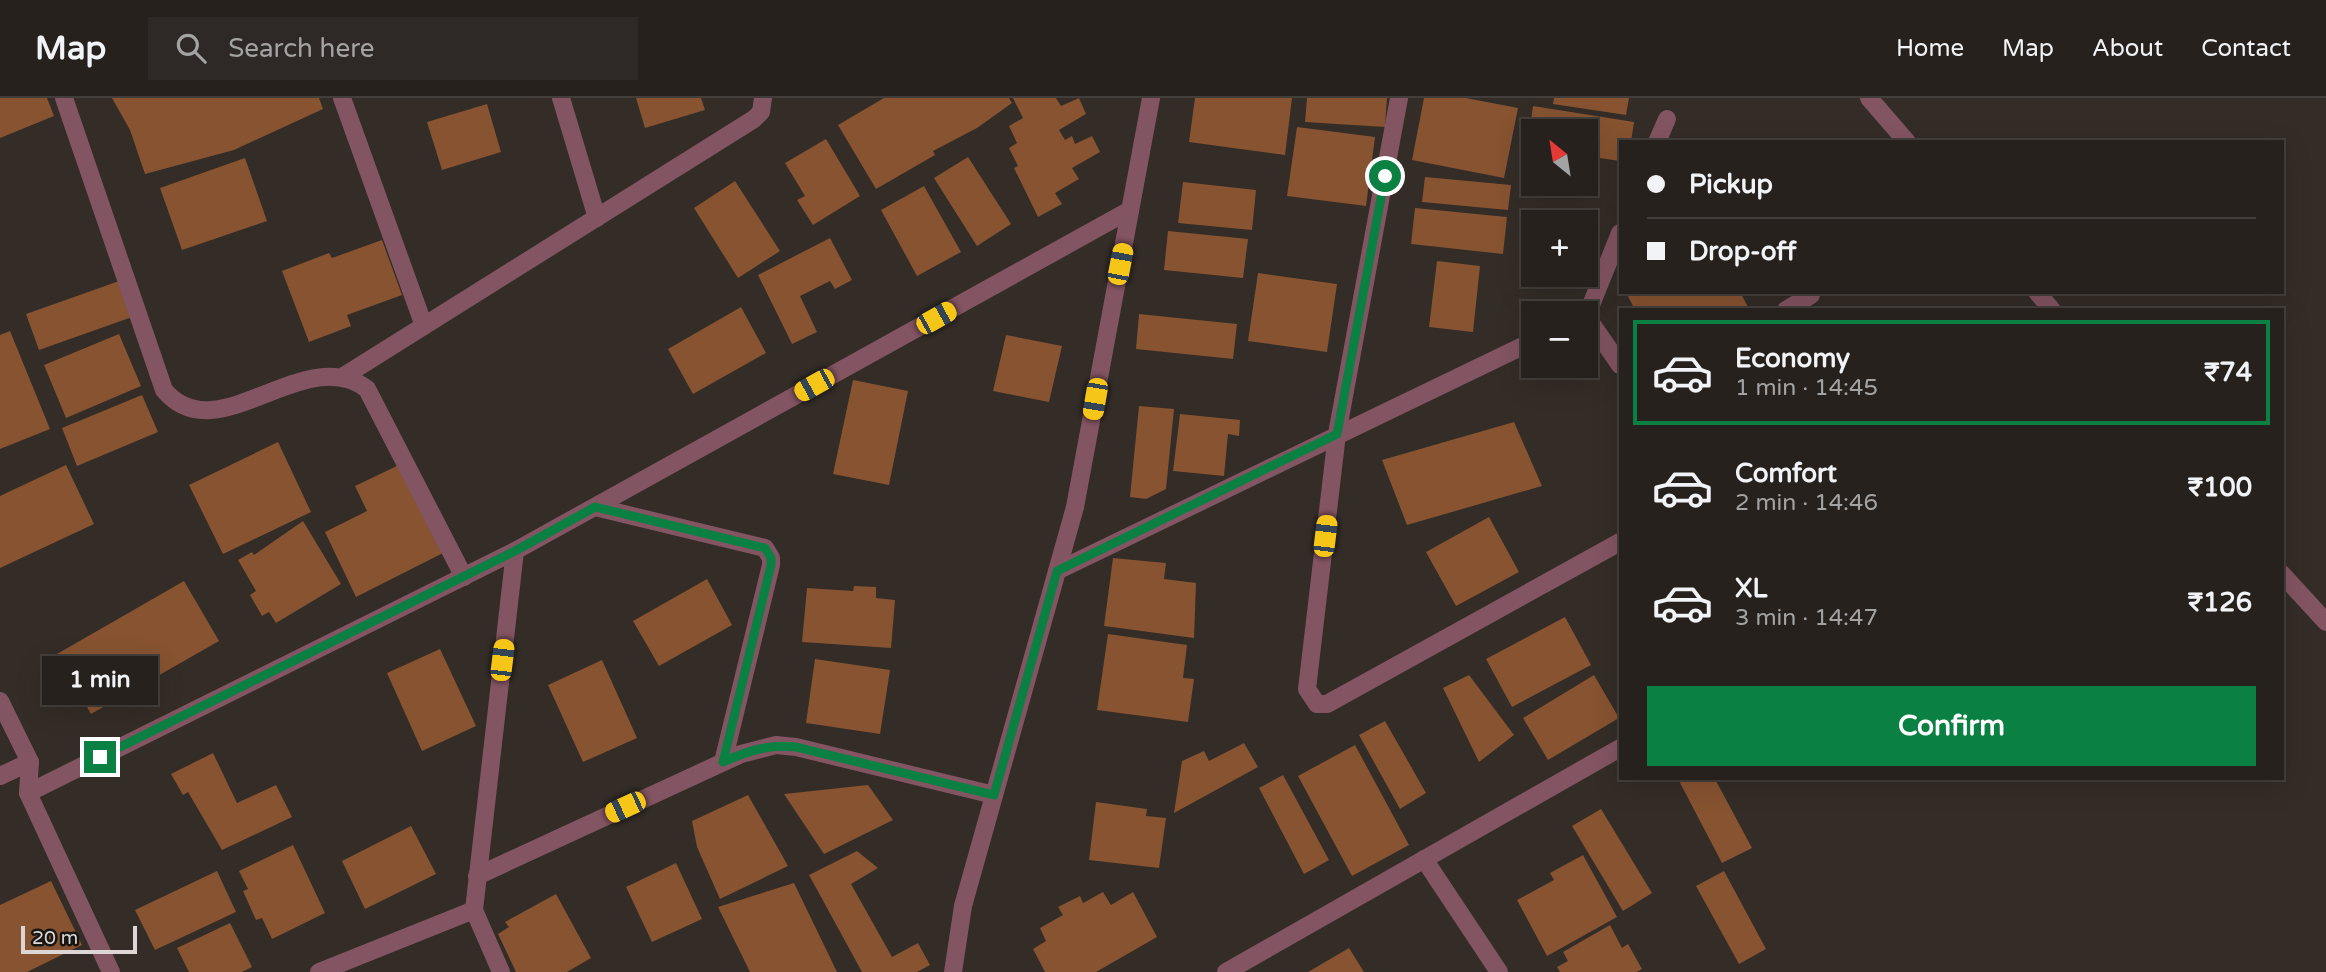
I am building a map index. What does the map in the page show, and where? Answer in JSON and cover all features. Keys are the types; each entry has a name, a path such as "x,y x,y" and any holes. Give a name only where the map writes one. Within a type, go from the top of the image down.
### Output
{"street":[{"path":"64,98 164,390 176,404 193,411 212,411 317,377 353,378 367,389 464,577"},
{"path":"342,98 424,326"},
{"path":"561,98 597,218"},
{"path":"344,376 754,119 761,112 764,98"},
{"path":"953,972 963,906 1075,507 1151,98"},
{"path":"1399,98 1337,434 1307,689 1317,704 1327,704 1619,543"},
{"path":"1869,98 1905,140"},
{"path":"1658,140 1667,119"},
{"path":"28,793 515,551 1130,210"},
{"path":"1592,301 1619,235"},
{"path":"2039,294 2050,308"},
{"path":"1789,308 1811,295"},
{"path":"1598,333 1619,364"},
{"path":"1057,571 1521,347"},
{"path":"595,507 765,548 768,552 771,565 723,762"},
{"path":"501,972 474,910 515,551"},
{"path":"2284,576 2326,622"},
{"path":"0,701 30,762 28,793 111,972"},
{"path":"477,876 723,762 758,748 776,745 796,747 994,795"},
{"path":"1226,972 1619,749"},
{"path":"0,776 30,762"},
{"path":"1424,859 1499,972"},
{"path":"319,972 474,910"}],"building":[{"path":"0,98 47,98 54,116 0,138"},
{"path":"112,98 319,98 323,109 234,150 145,174 130,130"},
{"path":"636,98 701,98 705,110 645,128"},
{"path":"884,98 1009,98 1012,103 977,128 933,151 935,155 876,189 838,125"},
{"path":"1013,98 1056,98 1061,106 1079,98 1086,114 1059,130 1065,140 1072,136 1075,144 1092,136 1100,152 1072,168 1079,179 1055,193 1062,204 1038,217 1014,168 1018,166 1009,148 1017,143 1009,126 1023,118"},
{"path":"1195,98 1292,98 1285,155 1189,142"},
{"path":"1307,98 1387,98 1385,127 1305,122"},
{"path":"1424,98 1466,98 1518,108 1504,178 1412,160"},
{"path":"1554,98 1629,98 1626,115 1553,104"},
{"path":"487,104 501,152 442,170 427,122"},
{"path":"1533,106 1634,122 1631,140 1619,140 1619,161 1598,158 1598,119 1531,119"},
{"path":"1297,127 1375,137 1366,206 1287,196"},
{"path":"826,139 860,196 813,225 797,200 805,196 785,163"},
{"path":"968,157 1011,224 977,246 934,178"},
{"path":"245,158 267,221 182,250 160,188"},
{"path":"1425,177 1511,185 1508,210 1422,202"},
{"path":"735,181 780,251 738,278 694,208"},
{"path":"1183,182 1256,190 1252,230 1178,223"},
{"path":"924,186 961,252 917,276 881,210"},
{"path":"1415,208 1507,217 1503,254 1411,244"},
{"path":"1168,231 1248,239 1243,278 1164,270"},
{"path":"830,238 852,280 835,289 830,281 800,296 817,332 792,344 758,275"},
{"path":"382,240 402,295 347,315 351,326 309,342 282,271 329,253 332,258"},
{"path":"1437,261 1480,266 1473,332 1429,327"},
{"path":"1258,273 1337,284 1327,352 1248,341"},
{"path":"122,280 135,316 39,350 26,314"},
{"path":"1627,294 1741,294 1748,307 1746,308 1634,308"},
{"path":"741,307 766,353 693,394 668,349"},
{"path":"1139,314 1237,324 1233,359 1136,349"},
{"path":"10,331 50,429 0,449 0,335"},
{"path":"119,334 141,386 66,418 44,365"},
{"path":"1006,335 1062,346 1049,402 993,391"},
{"path":"853,380 908,391 889,485 833,474"},
{"path":"142,395 158,432 77,466 62,428"},
{"path":"1139,406 1174,409 1166,489 1146,499 1130,497"},
{"path":"1180,414 1240,420 1239,436 1228,434 1224,476 1173,471"},
{"path":"1514,422 1542,486 1407,525 1382,460"},
{"path":"278,442 311,512 223,554 189,485"},
{"path":"401,464 443,553 356,597 325,532 367,511 355,486"},
{"path":"66,465 94,524 0,568 0,496"},
{"path":"1489,517 1519,572 1456,606 1426,552"},
{"path":"303,521 341,584 276,623 269,612 262,616 250,595 256,591 238,560 252,552 254,555"},
{"path":"1113,558 1166,563 1164,579 1196,583 1194,638 1104,626"},
{"path":"707,579 732,625 659,666 633,621"},
{"path":"184,581 219,641 91,714 57,654"},
{"path":"854,586 876,587 876,598 895,600 891,648 802,642 807,588 853,591"},
{"path":"1565,617 1591,665 1512,707 1486,659"},
{"path":"1108,634 1187,645 1183,678 1194,679 1188,722 1097,710"},
{"path":"440,649 476,726 422,751 387,673"},
{"path":"815,659 890,670 880,734 806,723"},
{"path":"602,660 637,738 583,762 548,685"},
{"path":"1469,675 1514,735 1479,762 1443,688"},
{"path":"1594,675 1619,718 1548,760 1523,718"},
{"path":"1385,721 1426,793 1400,809 1359,735"},
{"path":"1244,743 1258,767 1174,813 1182,761 1204,751 1209,761"},
{"path":"1355,745 1409,845 1352,876 1298,776"},
{"path":"213,753 237,803 276,785 292,817 222,850 188,792 183,795 171,774"},
{"path":"1283,775 1329,860 1304,874 1259,788"},
{"path":"1679,780 1716,780 1752,848 1722,863"},
{"path":"868,785 893,820 824,854 784,794"},
{"path":"748,795 788,866 720,899 697,847 692,821"},
{"path":"1096,802 1147,809 1146,816 1166,818 1159,868 1089,860"},
{"path":"1601,809 1652,893 1623,911 1572,826"},
{"path":"411,826 436,874 365,909 342,861"},
{"path":"293,845 325,913 272,939 262,918 256,920 243,891 248,889 239,871"},
{"path":"857,851 878,868 851,884 892,957 918,943 930,965 917,972 862,972 809,875"},
{"path":"1583,855 1617,917 1547,956 1517,900 1554,880 1550,873"},
{"path":"676,863 702,919 652,942 626,887"},
{"path":"217,871 236,912 155,950 135,910"},
{"path":"1724,871 1766,949 1739,964 1696,886"},
{"path":"51,881 82,945 27,972 0,972 0,905"},
{"path":"794,883 837,972 750,972 718,907"},
{"path":"1103,892 1111,905 1133,892 1157,937 1096,972 1045,972 1033,949 1046,941 1040,928 1063,915 1058,907 1080,896 1083,903"},
{"path":"556,894 591,958 567,972 516,972 498,934 509,927 505,922"},
{"path":"230,923 252,967 242,972 189,972 177,948"},
{"path":"1610,925 1622,948 1628,944 1642,969 1637,972 1560,972 1557,967 1568,961 1563,952"},
{"path":"1349,948 1364,972 1308,972"}],"route":[{"path":"100,757 515,551 595,507 765,548 768,552 771,565 723,762 758,748 776,745 796,747 994,795 1057,571 1337,434 1385,176"}]}
